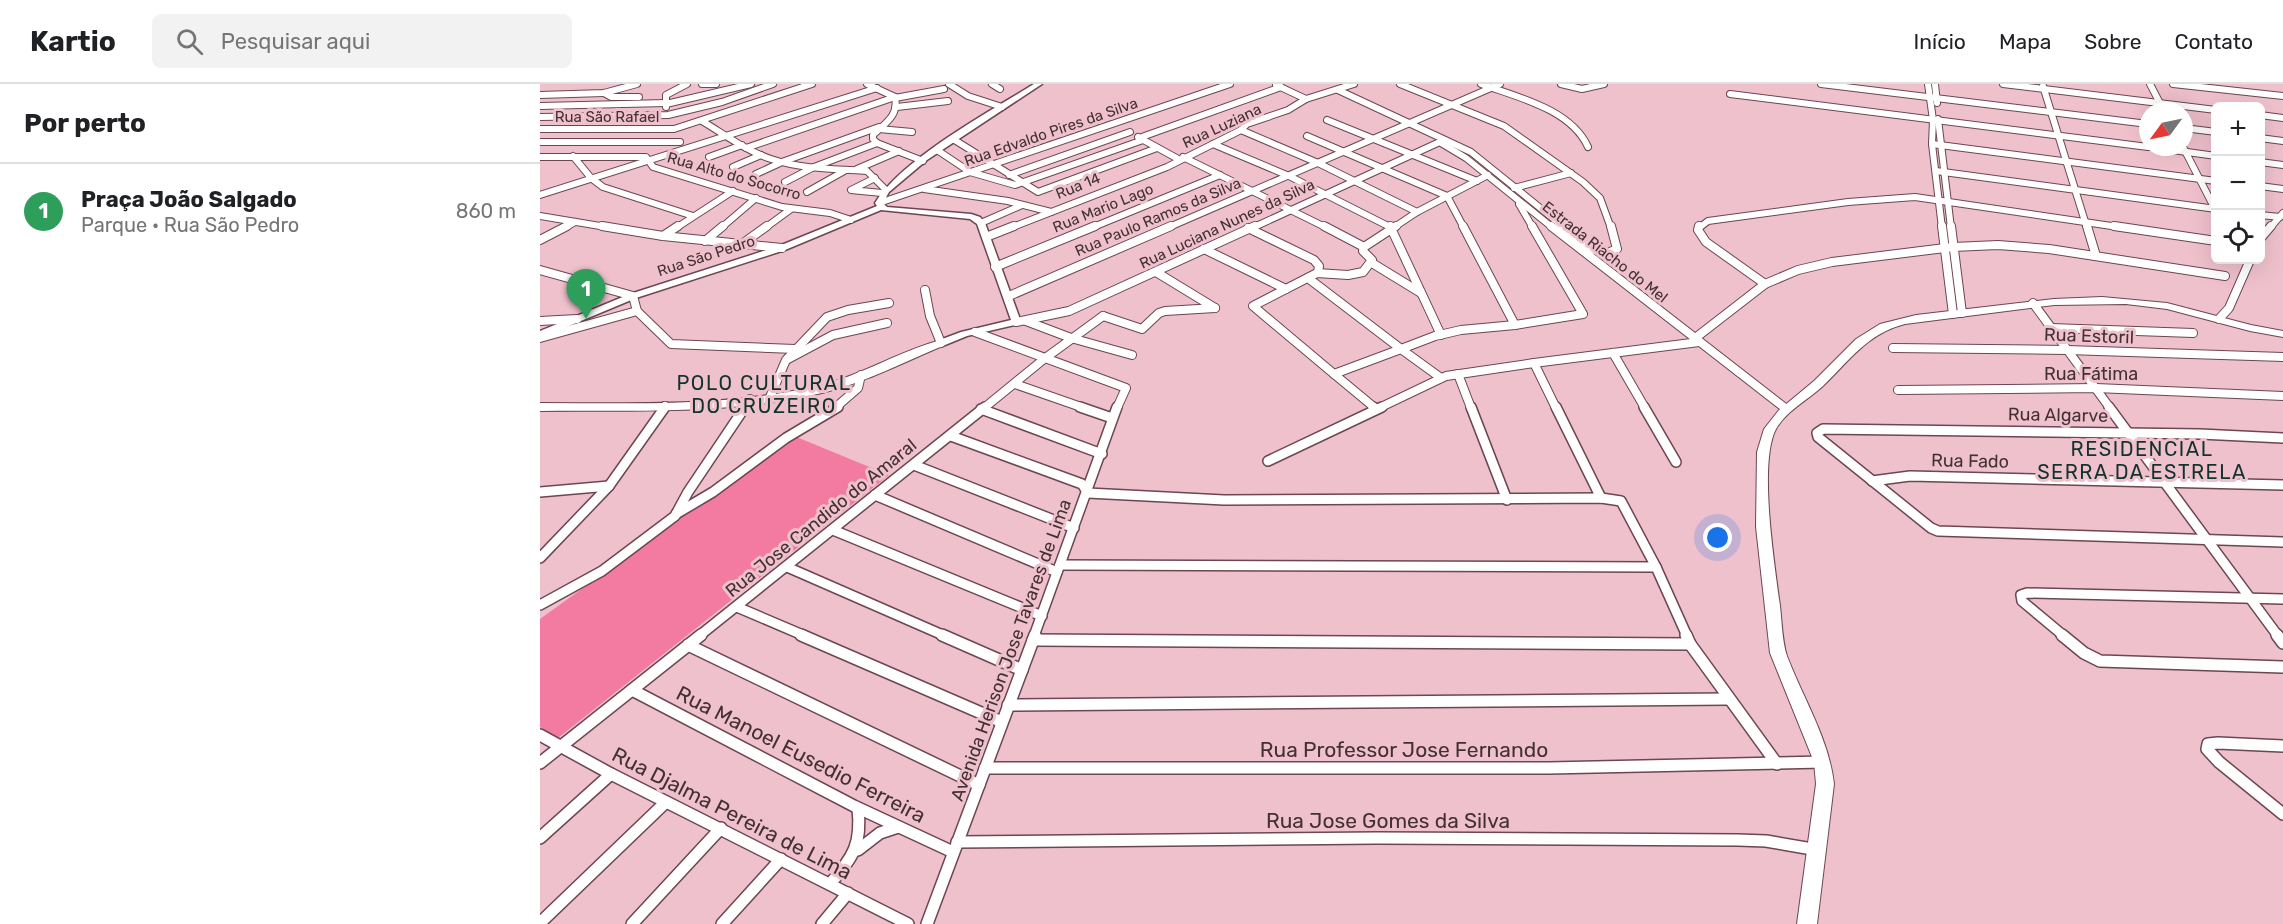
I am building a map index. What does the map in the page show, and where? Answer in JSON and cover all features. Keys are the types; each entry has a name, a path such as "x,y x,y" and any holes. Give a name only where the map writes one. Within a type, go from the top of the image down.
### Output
{"main road":[{"path":"1807,924 1825,784 1823,762 1778,653 1763,527 1764,443 1774,420 1785,408 1814,387 1872,332 1903,321 2033,303 2090,299 2181,308 2283,334"},
{"path":"540,407 665,406 770,397 816,390 941,343"}],"street":[{"path":"540,95 604,93 637,84"},
{"path":"683,151 668,115 666,95 687,84"},
{"path":"702,84 716,84"},
{"path":"540,106 666,103 751,84"},
{"path":"540,117 668,115 722,102 773,84"},
{"name":"Rua São Rafael","path":"540,129 674,129 793,87 812,84"},
{"path":"867,84 895,98 897,107"},
{"path":"540,195 728,137 888,84"},
{"path":"949,84 968,96 1002,107"},
{"path":"992,84 1000,89"},
{"path":"1021,321 996,267 981,223 977,219 895,211 880,205 884,192 937,150 1039,84"},
{"name":"Rua Edvaldo Pires da Silva","path":"880,205 921,188 1230,84"},
{"name":"Rua Luziana","path":"1181,158 1240,130 1247,124 1288,110 1306,99 1354,84"},
{"path":"1400,84 1504,126 1570,173 1600,198 1615,237 1617,249 1605,254 1594,250 1471,152 1443,141"},
{"name":"Rua Paulo Ramos da Silva","path":"1009,296 1346,152 1487,85 1500,84"},
{"path":"1561,84 1578,90 1591,89 1604,84"},
{"path":"1821,84 2139,123"},
{"path":"1928,84 1933,97 1940,145 1939,200 1949,248 1958,314"},
{"path":"1933,97 1935,84"},
{"path":"2003,84 2153,102"},
{"path":"2150,84 2159,102"},
{"path":"2173,84 2283,96"},
{"path":"2236,84 2266,94"},
{"path":"600,85 604,93 611,97 644,98 637,103"},
{"path":"1487,85 1542,108 1570,123 1580,130 1588,147"},
{"path":"937,150 970,172 1014,185 1022,184 1278,86 1306,99"},
{"path":"2043,87 2096,256"},
{"path":"709,157 895,98 944,90"},
{"name":"Estrada Riacho do Mel","path":"1338,90 1443,141 1785,408"},
{"path":"540,137 592,94"},
{"path":"1730,94 2139,146"},
{"path":"610,104 618,97"},
{"path":"923,161 877,143 872,138 897,107 948,101"},
{"path":"2193,107 2211,109"},
{"path":"2265,116 2283,118"},
{"path":"1327,120 1476,181"},
{"path":"1936,120 1932,144 1948,201 1949,248"},
{"path":"702,121 761,155 782,162 871,173 884,192"},
{"path":"1116,123 1157,148 1256,190 1364,247"},
{"path":"756,174 782,162 880,128 912,132"},
{"path":"2193,129 2211,131"},
{"path":"1240,130 1355,180 1417,212"},
{"path":"1008,175 1130,132"},
{"path":"1307,135 1447,196 1515,325"},
{"path":"953,139 1036,192 1157,148"},
{"path":"2265,139 2283,141"},
{"path":"604,174 608,156 632,141"},
{"name":"Rua Luciana Nunes da Silva","path":"1021,321 1069,311 1093,301 1248,228 1443,141"},
{"path":"540,142 680,142"},
{"path":"785,182 814,167 877,143"},
{"path":"1212,144 1289,176 1392,227 1441,335"},
{"path":"1932,144 2211,180"},
{"path":"855,170 899,151"},
{"path":"2193,151 2211,155"},
{"path":"733,167 761,155"},
{"path":"573,156 591,178 603,187 693,216"},
{"path":"2189,156 2211,200"},
{"name":"Rua Alto do Socorro","path":"540,157 646,157 653,167 791,209 831,213 851,220"},
{"name":"Rua 14","path":"986,237 1181,158"},
{"path":"2265,163 2283,165"},
{"path":"807,192 846,170"},
{"path":"1940,171 2211,208"},
{"path":"1514,188 1570,173"},
{"name":"Rua Mario Lago","path":"996,267 1220,175"},
{"path":"1364,247 1417,212 1488,175"},
{"path":"875,178 855,186 851,189 852,192 884,192"},
{"path":"2265,187 2283,189"},
{"path":"921,188 1051,212"},
{"path":"663,236 732,191"},
{"path":"1334,374 1441,335 1461,330 1515,325 1584,314 1515,197"},
{"path":"1766,284 1706,242 1698,230 1699,226 1708,221 1848,202 1915,197 2211,240"},
{"path":"705,241 756,198"},
{"name":"Rua São Pedro","path":"540,336 633,296 782,248 851,220 880,205"},
{"path":"981,223 1022,205"},
{"path":"742,244 791,209"},
{"path":"2265,215 2282,215"},
{"path":"2265,234 2282,215"},
{"path":"540,216 663,236 782,248"},
{"path":"540,240 574,222"},
{"path":"1248,228 1314,260 1319,266 1317,273"},
{"path":"1364,247 1363,251 1372,263 1422,294"},
{"path":"1268,461 1441,378 1697,341 1766,284 1819,265 1949,248 2018,247 2096,256 2225,276"},
{"path":"1204,249 1286,290"},
{"path":"1372,263 1365,270 1346,276 1317,273 1253,307 1376,409"},
{"path":"2219,319 2229,308 2248,264"},
{"path":"540,270 633,296 638,311 671,344 795,350"},
{"path":"1093,301 1100,307 1103,316 1142,329 1159,313 1165,311 1215,308 1156,272"},
{"path":"1308,278 1441,378"},
{"path":"925,290 930,316 941,343 1021,321 1132,355"},
{"path":"770,397 786,360 822,321 830,315 889,303"},
{"path":"2033,303 2283,643"},
{"path":"540,336 638,311"},
{"name":"Rua Jose Candido do Amaral","path":"540,763 951,436 1044,359 1103,316"},
{"path":"540,321 577,319"},
{"path":"786,360 833,335 887,323"},
{"path":"2051,328 2193,333"},
{"path":"975,332 1044,359"},
{"name":"Rua Estoril","path":"1893,348 2067,350 2283,357"},
{"path":"1613,353 1676,462"},
{"name":"Avenida Herison Jose Tavares de Lima","path":"927,924 1088,493 1112,418 1126,388 1044,359"},
{"path":"1534,363 1601,498"},
{"path":"1458,374 1507,500"},
{"path":"540,605 602,570 676,514 713,492 786,438 843,404 858,388 861,375"},
{"path":"1015,384 1112,418"},
{"name":"Rua Fátima","path":"1898,390 2096,388 2283,396"},
{"path":"676,514 688,492 750,399"},
{"path":"540,558 609,486 665,406"},
{"path":"981,410 1102,454"},
{"name":"Rua Algarve","path":"1872,481 1818,437 1819,430 2129,432 2283,438"},
{"path":"951,436 1082,484 1088,493 1224,500 1601,498 1621,501 1656,567 1690,644 1778,764"},
{"path":"914,465 1074,528"},
{"name":"Rua Fado","path":"1872,481 1910,476 2283,485"},
{"path":"1872,481 1931,528 1945,532 2283,542"},
{"path":"540,492 609,486"},
{"path":"875,495 1059,568 1656,567"},
{"path":"833,530 1042,616"},
{"path":"787,567 1022,670"},
{"path":"2283,599 2027,592 2021,595 2022,601 2031,609 2084,653 2100,662 2283,667"},
{"path":"737,607 1002,722"},
{"path":"1033,640 1690,644"},
{"path":"688,645 979,785"},
{"name":"Rua Manoel Eusedio Ferreira","path":"632,690 858,808 898,827 955,847"},
{"path":"1008,705 1729,699"},
{"name":"Rua Djalma Pereira de Lima","path":"540,735 610,774 908,924"},
{"path":"2283,746 2218,743 2208,744 2207,748 2219,762 2283,814"},
{"name":"Rua Professor Jose Fernando","path":"985,768 1549,768 1823,762"},
{"path":"540,838 610,774"},
{"path":"540,923 666,802"},
{"path":"858,808 861,832 858,850"},
{"path":"830,884 858,850 880,832 898,827"},
{"path":"632,924 721,828"},
{"name":"Rua Jose Gomes da Silva","path":"955,847 1377,838 1738,840 1766,841 1818,850"},
{"path":"722,924 781,859"},
{"path":"822,924 848,894"}],"shaded area":[{"path":"794,436 889,475 558,738 540,727 540,619"}],"place":[{"name":"Praça João Salgado","path":"586,319"}],"district":[{"name":"POLO CULTURAL DO CRUZEIRO","path":"764,394"},
{"name":"RESIDENCIAL SERRA DA ESTRELA","path":"2142,460"}]}
